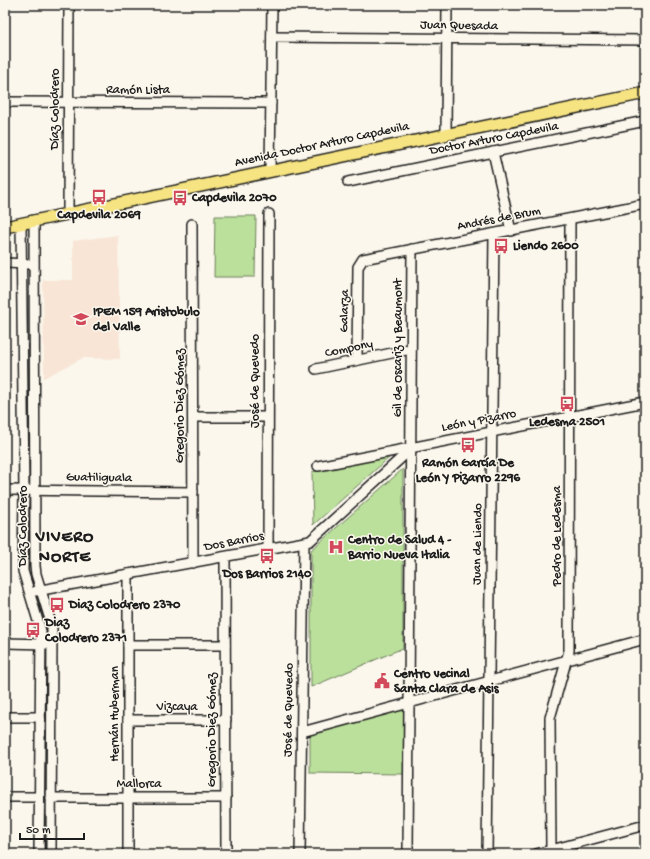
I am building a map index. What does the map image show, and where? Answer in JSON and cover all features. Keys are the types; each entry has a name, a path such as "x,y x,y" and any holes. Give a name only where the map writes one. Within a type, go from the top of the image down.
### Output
{"main road":[{"name":"Avenida Doctor Arturo Capdevila","path":"5,226 645,92"}],"street":[{"name":"Díaz Colodrero","path":"68,213 69,5"},
{"path":"270,171 272,5"},
{"path":"446,133 447,5"},
{"name":"Juan Quesada","path":"272,37 645,40"},
{"name":"Ramón Lista","path":"5,102 272,103"},
{"name":"Doctor Arturo Capdevila","path":"348,182 645,122"},
{"path":"493,152 511,231"},
{"name":"Andrés de Brum","path":"359,263 363,259 645,204"},
{"name":"José de Quevedo","path":"268,549 267,417 269,214"},
{"name":"Pedro de Ledesma","path":"551,850 550,718 568,660 570,219"},
{"name":"Díaz Colodrero","path":"34,220 33,264 36,490 35,566 50,619 51,854"},
{"name":"Díaz Colodrero","path":"21,223 24,490 23,571 40,624 39,854"},
{"name":"Gregorio Diez Gómez","path":"192,224 193,563"},
{"name":"Juan de Liendo","path":"487,854 493,432 494,234"},
{"name":"Gil de Oscariz y Beaumont","path":"408,854 412,249"},
{"path":"5,263 33,264"},
{"name":"Galarza","path":"357,360 359,263"},
{"name":"Compony","path":"316,369 412,349"},
{"name":"León y Pizarro","path":"318,466 645,402"},
{"path":"193,417 267,417"},
{"name":"Dos Barrios","path":"29,592 304,543 313,539 411,448"},
{"name":"Guatiliguala","path":"5,490 193,492"},
{"name":"José de Quevedo","path":"300,854 304,543"},
{"name":"Gregorio Diez Gómez","path":"225,557 226,854"},
{"name":"Hernán Huberman","path":"128,574 128,854"},
{"path":"302,732 645,639"},
{"path":"5,643 51,644"},
{"path":"128,645 225,645"},
{"path":"5,717 40,717"},
{"name":"Vizcaya","path":"128,720 226,720"},
{"path":"5,797 40,797"},
{"name":"Mallorca","path":"51,798 226,798"},
{"path":"536,854 645,826"}],"shaded area":[{"name":"IPEM 159 Aristobulo del Valle","path":"118,235 120,359 83,358 44,378 43,280 73,280 73,241"}],"green space":[{"path":"215,216 256,216 255,277 214,277"},
{"path":"391,456 313,525 312,472"},
{"path":"403,469 403,648 311,687 311,550"},
{"path":"404,707 404,774 310,773 310,731"}],"place":[{"name":"Capdevila 2069","path":"99,197"},
{"name":"Capdevila 2070","path":"180,198"},
{"name":"Liendo 2600","path":"501,246"},
{"name":"IPEM 159 Aristobulo del Valle","path":"81,319"},
{"name":"Ledesma 2501","path":"567,404"},
{"name":"Ramón García De León Y Pizarro 2296","path":"468,445"},
{"name":"Centro de Salud 4 - Barrio Nueva Italia","path":"336,547"},
{"name":"Dos Barrios 2140","path":"267,556"},
{"name":"Diaz Colodrero 2370","path":"57,605"},
{"name":"Diaz Colodrero 2371","path":"33,630"},
{"name":"Centro vecinal Santa Clara de Asis","path":"382,681"}],"district":[{"name":"VIVERO NORTE","path":"65,548"}]}
